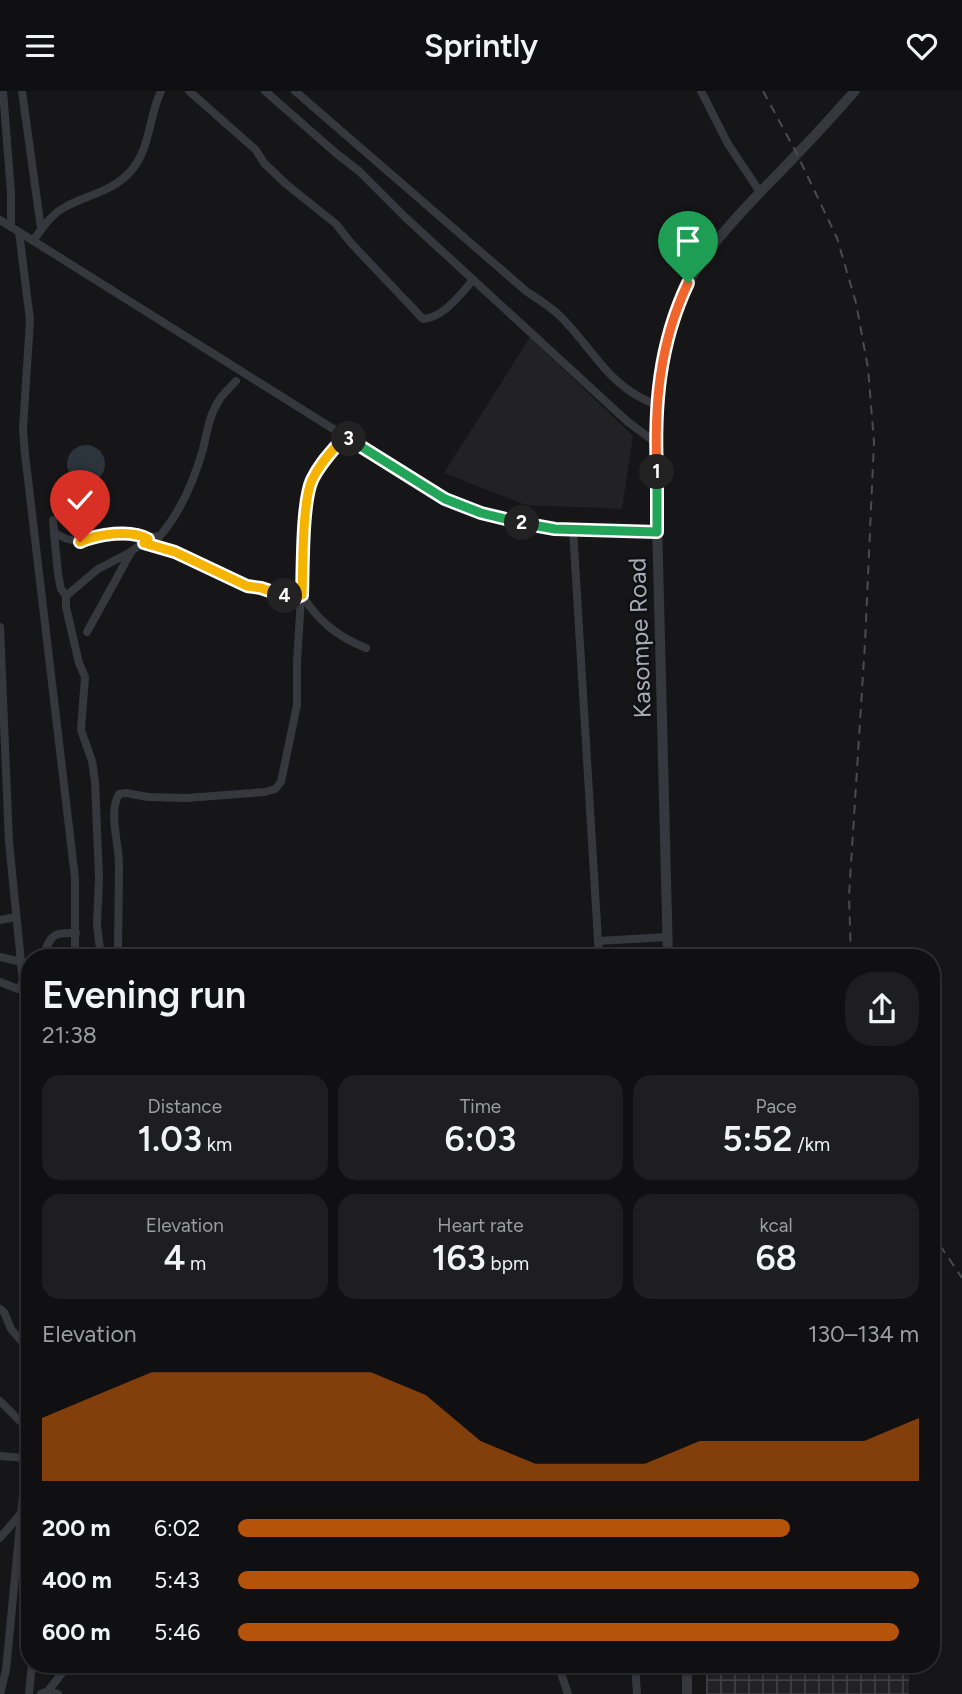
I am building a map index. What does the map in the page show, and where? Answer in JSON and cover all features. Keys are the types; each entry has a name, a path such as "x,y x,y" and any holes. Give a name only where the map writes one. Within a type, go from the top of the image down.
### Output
{"street":[{"path":"3,91 11,227"},
{"path":"22,91 41,229"},
{"path":"33,241 41,229 66,206 116,185 132,170 145,148 161,91"},
{"path":"189,91 256,150 264,163 286,184 336,224 423,319 428,319 448,307 473,279"},
{"path":"265,91 359,171 628,422 655,442"},
{"path":"295,91 526,291 562,318 601,367 618,382 644,400 657,405"},
{"path":"701,91 728,144 760,192"},
{"name":"Kasompe Road","path":"668,949 655,442 658,378 664,350 676,309 705,257 760,192 855,91"},
{"path":"0,220 421,485 457,504 530,525 657,532"},
{"path":"19,232 30,320 23,429 75,878 75,949"},
{"path":"66,596 98,569 132,551 151,537 160,536 181,507 193,482 218,401 236,381"},
{"path":"118,949 119,861 116,800 119,794 186,798 265,792 275,789 284,775 297,705 307,500 311,482 323,461 345,436"},
{"path":"53,520 61,589 66,596 77,656 85,677 81,730 92,761 95,781 99,878 97,925 100,949"},
{"path":"573,529 598,949"},
{"path":"54,532 70,541 127,533 141,535 146,541 247,586 293,599 302,595"},
{"path":"87,632 132,551"},
{"path":"302,595 322,622 344,639 366,648"},
{"path":"0,627 4,755 16,917 23,949"},
{"path":"0,920 16,917"},
{"path":"46,949 52,936 61,932 76,933"},
{"path":"598,941 667,937"},
{"path":"0,957 21,962"},
{"path":"0,982 18,989 21,986"},
{"path":"0,1308 10,1329 21,1341"},
{"path":"0,1402 21,1422"},
{"path":"0,1456 21,1458"},
{"path":"0,1538 21,1513"},
{"path":"0,1694 6,1670 21,1530"},
{"path":"29,1694 31,1673"},
{"path":"44,1692 61,1673"},
{"path":"561,1673 568,1694"},
{"path":"636,1673 637,1694"},
{"path":"687,1673 687,1694"},
{"path":"44,1692 58,1694"}],"shaded area":[{"path":"530,337 633,436 622,509 526,505 444,473"},
{"path":"86,445 99,451 105,464 99,477 86,483 73,477 67,464 73,451"},
{"path":"706,1673 909,1673 909,1694 706,1694"}],"railway":[{"path":"763,91 837,238 856,303 868,368 874,442 849,896 851,949"},
{"path":"940,1245 962,1278"}],"route":[{"path":"80,542 127,533 141,535 148,539 144,543 155,544 204,564 247,586 293,599 302,595 307,500 311,482 323,461 345,436 445,499 481,513 555,529 657,532 655,442 658,378 676,309 688,283"}]}
